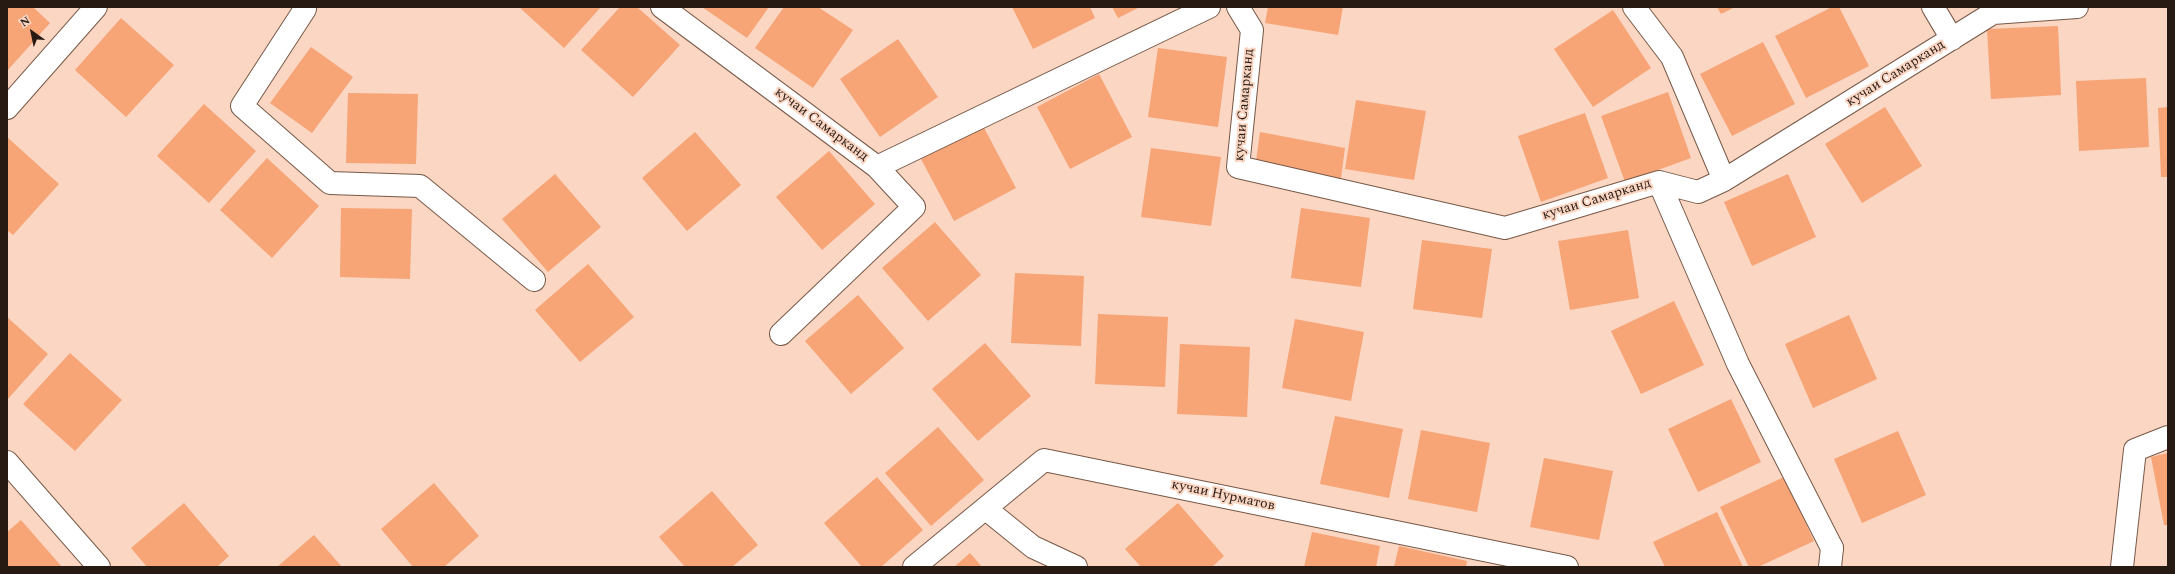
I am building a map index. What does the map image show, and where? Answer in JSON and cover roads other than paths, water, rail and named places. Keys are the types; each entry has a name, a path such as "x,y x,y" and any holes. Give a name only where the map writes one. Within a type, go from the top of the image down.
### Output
{"street":[{"path":"7,108 96,7"},
{"path":"303,7 305,9 242,106 330,183 420,186 534,280"},
{"name":"кучаи Самарканд","path":"662,7 877,167 1209,7"},
{"name":"кучаи Самарканд","path":"1238,7 1252,30 1238,167 1505,228 1659,182 1698,192 1724,180 1993,13 2077,7"},
{"path":"1634,7 1672,57 1724,180"},
{"path":"1933,7 1952,39"},
{"path":"781,334 914,207 877,167"},
{"path":"1659,182 1738,364 1831,558"},
{"path":"2122,567 2135,450 2168,437"},
{"name":"кучаи Нурматов","path":"914,567 1044,460 1567,567"},
{"path":"7,462 99,567"},
{"path":"986,509 1033,548 1076,567"}]}
